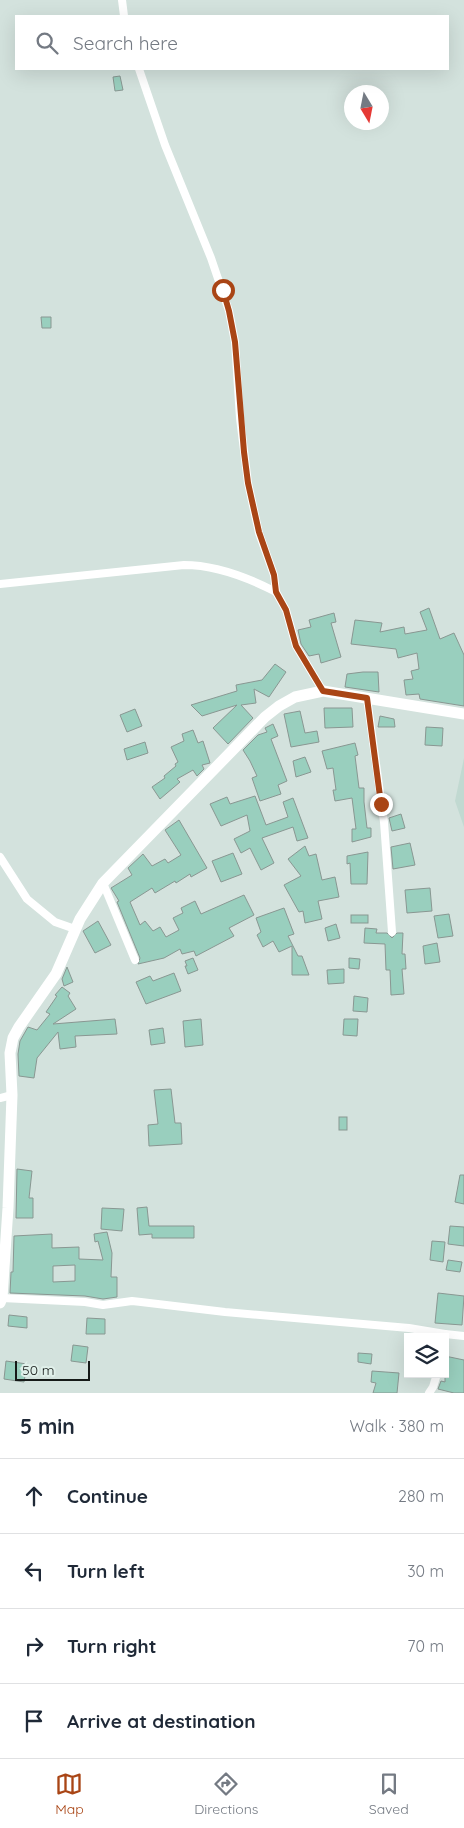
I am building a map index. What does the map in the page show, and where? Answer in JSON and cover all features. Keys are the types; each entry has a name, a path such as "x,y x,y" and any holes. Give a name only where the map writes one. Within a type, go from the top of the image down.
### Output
{"street":[{"path":"122,0 124,15"},
{"path":"139,70 165,145 211,258 229,311 235,342 240,418 248,483 259,532 274,575 276,592 286,610 296,646 323,691"},
{"path":"0,584 105,572 200,565 216,568 276,592"},
{"path":"434,1333 409,1328 225,1312 141,1302 103,1305 85,1302 1,1300 8,1224 12,1095 10,1053 13,1038 18,1027 56,974 80,919 103,883 265,717 279,706 295,697 323,691 464,714"},
{"path":"367,698 384,822 392,932"},
{"path":"0,857 27,899 55,922 76,929"},
{"path":"103,883 135,960"},
{"path":"0,1098 12,1095"},
{"path":"449,1335 464,1336"},
{"path":"429,1393 436,1378"}],"shaded area":[{"path":"464,758 464,827 455,801"}],"building":[{"path":"120,76 123,90 115,91 113,77"},
{"path":"41,317 51,317 51,328 42,328"},
{"path":"429,608 440,639 454,633 464,655 464,706 420,699 419,694 406,695 404,680 413,679 411,671 419,669 417,653 398,658 396,649 351,644 355,620 382,623 380,632 404,627 405,634 427,630 420,612"},
{"path":"334,613 336,622 331,623 341,657 321,663 319,654 309,656 301,644 298,630 311,627 309,620"},
{"path":"275,664 286,672 269,697 254,689 256,703 241,705 253,718 228,744 213,728 237,705 202,716 191,705 237,691 236,685 262,680"},
{"path":"378,672 379,692 345,687 347,674"},
{"path":"324,708 352,708 353,727 325,728"},
{"path":"135,709 142,726 127,732 120,715"},
{"path":"300,711 305,733 317,731 319,742 291,747 284,714"},
{"path":"380,716 394,719 395,727 378,727"},
{"path":"273,724 278,736 271,739 287,781 278,785 281,794 260,801 252,778 257,776 243,750 258,735 267,732 265,728"},
{"path":"426,727 443,728 442,746 425,745"},
{"path":"193,730 198,743 203,741 210,763 202,765 204,769 197,776 193,770 177,779 180,782 160,799 152,787 165,778 164,776 178,762 171,747 184,741 182,734"},
{"path":"145,742 148,753 127,760 124,749"},
{"path":"355,743 358,755 355,756 359,788 364,788 367,828 371,828 371,837 352,842 352,829 356,829 352,798 335,801 333,790 336,790 333,768 327,769 322,751"},
{"path":"305,757 311,772 296,777 293,761"},
{"path":"255,796 266,825 288,817 283,802 293,798 308,838 297,841 293,827 262,838 274,863 261,870 250,848 241,853 234,839 250,831 247,815 221,826 210,804 227,797 230,804"},
{"path":"401,814 405,828 392,831 389,818"},
{"path":"179,820 207,868 191,877 190,874 176,883 175,881 155,893 152,888 130,902 140,925 145,921 153,931 160,927 166,937 179,930 173,918 183,913 181,908 195,901 201,914 244,895 254,915 229,928 234,936 196,956 194,951 182,954 180,949 164,958 138,964 140,958 117,902 119,901 111,888 132,875 128,868 143,854 152,866 165,859 168,863 181,855 165,830"},
{"path":"410,843 415,865 393,869 391,847"},
{"path":"305,846 309,856 316,854 322,880 335,877 339,897 318,901 322,919 305,923 303,911 299,912 284,885 301,876 288,859"},
{"path":"368,852 367,884 351,884 350,863 347,864 347,856"},
{"path":"233,853 242,874 221,882 212,861"},
{"path":"430,888 432,911 407,913 405,890"},
{"path":"284,908 294,934 288,936 298,956 302,956 309,975 292,975 292,946 279,952 273,941 263,947 257,935 261,932 256,918"},
{"path":"449,914 453,936 438,938 434,916"},
{"path":"351,915 368,915 368,923 351,923"},
{"path":"98,921 111,945 95,953 83,931"},
{"path":"336,924 340,938 328,941 325,928"},
{"path":"365,928 377,929 376,933 387,933 392,938 397,933 403,933 402,954 405,954 406,969 402,969 404,994 391,995 390,970 386,970 385,944 364,943"},
{"path":"437,943 440,962 425,964 423,946"},
{"path":"193,958 198,970 188,974 185,961"},
{"path":"349,958 360,959 359,969 349,968"},
{"path":"67,967 73,982 64,986 62,979"},
{"path":"344,969 344,983 328,984 327,970"},
{"path":"174,973 181,991 146,1004 136,982 150,976 153,981"},
{"path":"62,987 70,993 68,996 76,1009 53,1024 115,1019 117,1034 75,1036 76,1047 60,1049 58,1032 37,1058 34,1078 19,1076 18,1054 20,1041 28,1027 37,1030 50,1014 46,1012 57,996 55,995"},
{"path":"354,996 368,998 367,1012 353,1011"},
{"path":"201,1019 203,1045 185,1047 183,1021"},
{"path":"344,1019 358,1019 357,1036 343,1035"},
{"path":"163,1028 165,1043 151,1045 149,1030"},
{"path":"171,1089 175,1123 181,1123 182,1144 149,1146 148,1125 158,1124 154,1090"},
{"path":"339,1117 347,1117 347,1130 339,1130"},
{"path":"17,1169 32,1171 29,1198 33,1198 33,1218 16,1218"},
{"path":"460,1175 464,1175 464,1204 455,1202"},
{"path":"147,1207 149,1226 194,1226 194,1238 152,1238 152,1234 139,1235 137,1208"},
{"path":"102,1208 124,1209 122,1231 101,1229"},
{"path":"450,1226 464,1227 464,1246 448,1244"},
{"path":"107,1232 112,1253 111,1277 117,1277 117,1297 103,1299 85,1296 10,1293 11,1272 13,1272 14,1236 52,1234 52,1248 79,1247 79,1259 103,1260 98,1241 95,1242 94,1234","holes":["75,1265 75,1281 53,1282 53,1266"]},
{"path":"432,1241 445,1242 443,1262 430,1260"},
{"path":"448,1260 462,1262 460,1272 446,1270"},
{"path":"438,1293 464,1296 462,1325 435,1323"},
{"path":"9,1315 27,1317 27,1328 8,1326"},
{"path":"87,1318 105,1319 105,1334 86,1334"},
{"path":"73,1345 88,1347 86,1363 71,1361"},
{"path":"358,1353 372,1354 371,1364 358,1362"},
{"path":"449,1357 464,1360 464,1393 454,1393 438,1389 441,1381 445,1382 445,1378 449,1378"},
{"path":"6,1361 27,1364 24,1382 4,1379"},
{"path":"372,1371 399,1373 397,1393 373,1393 376,1383 371,1382"}],"route":[{"path":"223,290 235,342 240,418 248,483 259,532 274,575 276,592 286,610 296,646 323,691 367,698 381,804"}]}
